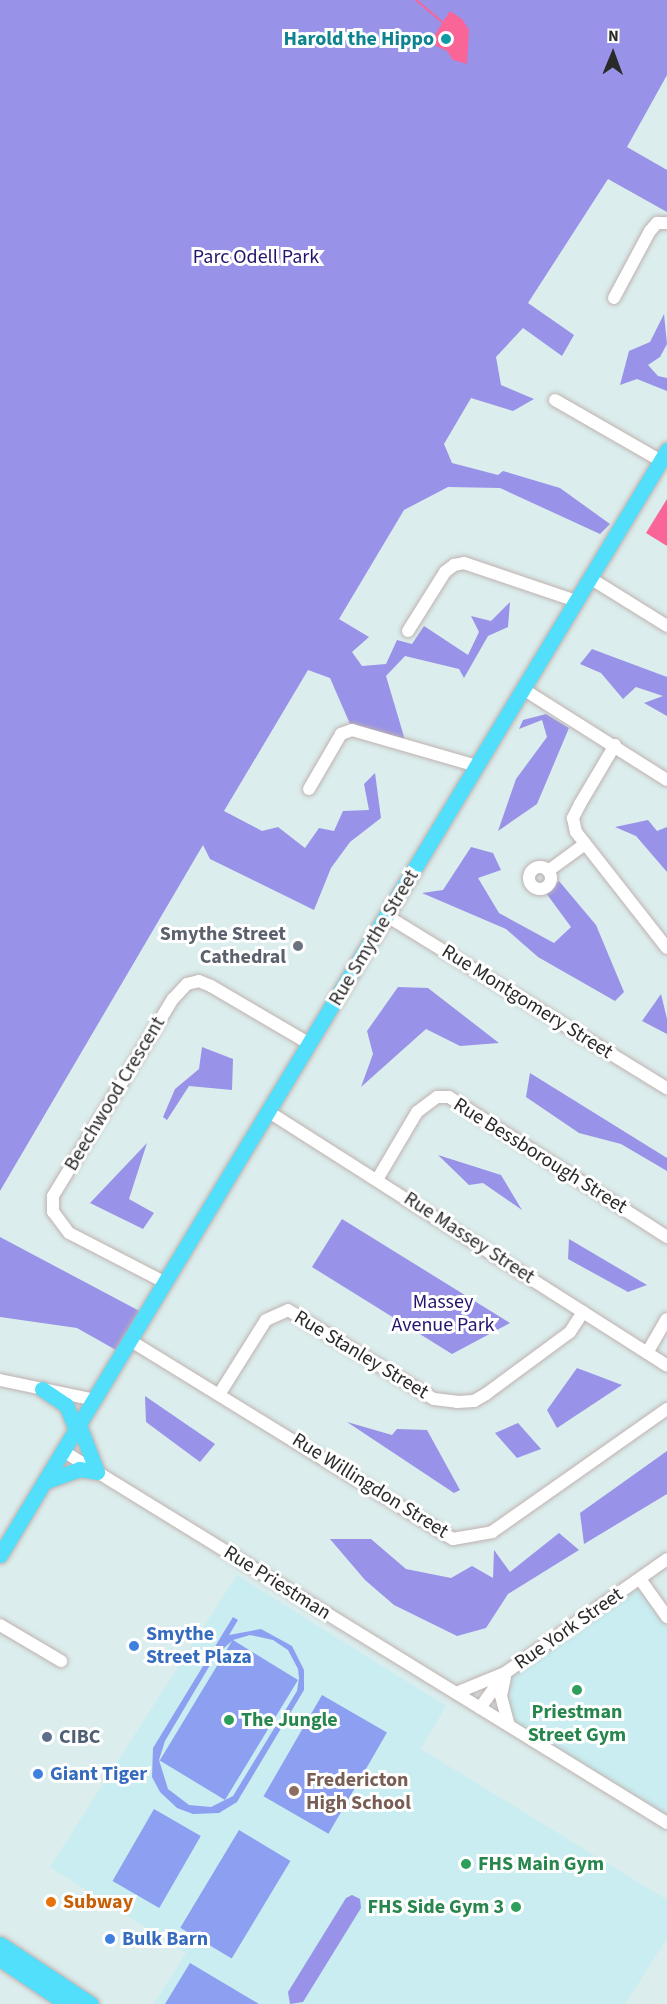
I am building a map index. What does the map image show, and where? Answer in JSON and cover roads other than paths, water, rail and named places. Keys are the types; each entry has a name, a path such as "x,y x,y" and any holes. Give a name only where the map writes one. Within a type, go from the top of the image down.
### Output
{"main road":[{"name":"Rue Smythe Street","path":"0,1555 96,1400 664,456"},
{"path":"42,1389 66,1405 97,1472 79,1470 44,1482"},
{"path":"0,1944 91,2004"},
{"path":"0,1959 68,2004"}],"street":[{"path":"614,298 650,231 657,223 667,224"},
{"path":"555,400 664,456"},
{"path":"408,631 445,572 454,565 464,563 576,601"},
{"path":"590,578 667,626"},
{"path":"523,689 615,745 667,780"},
{"path":"309,789 341,734 352,730 477,766"},
{"path":"615,745 573,818 585,844 667,948"},
{"path":"548,871 585,844"},
{"name":"Rue Montgomery Street","path":"387,916 667,1088"},
{"name":"Beechwood Crescent","path":"166,1283 69,1233 53,1212 53,1196 173,999 187,984 199,981 212,986 310,1044"},
{"name":"Rue Bessborough Street","path":"378,1178 417,1112 427,1102 449,1097 667,1237"},
{"name":"Rue Massey Street","path":"269,1112 378,1178 667,1366"},
{"name":"Rue Stanley Street","path":"220,1393 266,1320 288,1310 434,1399 458,1402 474,1401 486,1394 570,1332 583,1312"},
{"path":"647,1353 667,1319"},
{"name":"Rue Willingdon Street","path":"131,1341 220,1393 453,1539 492,1532 667,1409"},
{"path":"0,1380 96,1400"},
{"name":"Rue Priestman","path":"63,1452 667,1823"},
{"name":"Rue York Street","path":"480,1708 506,1673 667,1559"},
{"path":"640,1579 667,1617"},
{"path":"0,1624 61,1660"},
{"path":"456,1693 506,1673"},
{"path":"506,1673 501,1696 509,1725"}],"waterway":[{"path":"416,0 443,23"}],"place":[{"name":"Harold the Hippo","path":"446,39"},
{"name":"Smythe Street Cathedral","path":"298,946"},
{"name":"Smythe Street Plaza","path":"134,1646"},
{"name":"Priestman Street Gym","path":"577,1690"},
{"name":"The Jungle","path":"229,1720"},
{"name":"CIBC","path":"47,1737"},
{"name":"Giant Tiger","path":"38,1774"},
{"name":"Fredericton High School","path":"294,1791"},
{"name":"FHS Main Gym","path":"466,1864"},
{"name":"Subway","path":"51,1902"},
{"name":"FHS Side Gym 3","path":"516,1907"},
{"name":"Bulk Barn","path":"110,1939"}],"park label":[{"name":"Parc Odell Park","path":"256,257"},
{"name":"Massey Avenue Park","path":"443,1314"}]}
